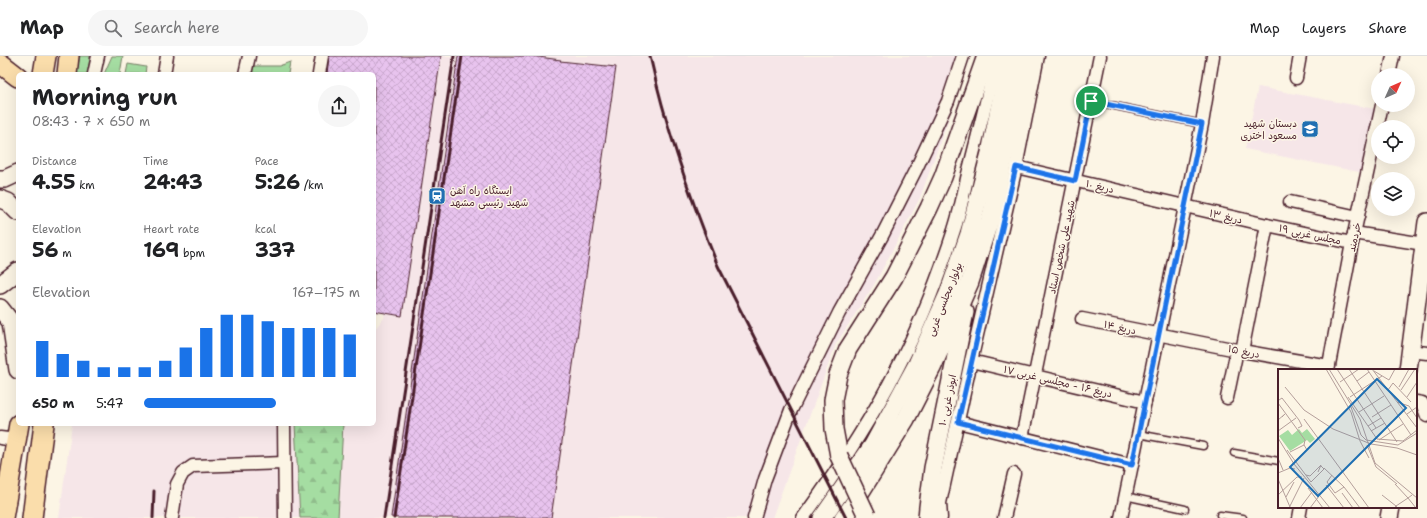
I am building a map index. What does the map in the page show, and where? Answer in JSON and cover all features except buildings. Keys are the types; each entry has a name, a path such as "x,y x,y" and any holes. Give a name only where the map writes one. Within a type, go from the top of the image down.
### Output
{"main road":[{"path":"43,72 46,56"},
{"path":"67,72 69,56"},
{"path":"868,517 838,456 834,429 833,400 838,374 848,349 894,277 929,208 943,177 986,56"},
{"path":"997,116 1004,56"},
{"name":"بولوار مجلسی غربی","path":"822,518 873,445 917,364 948,294 969,234 1010,56"},
{"name":"بولوار مجلسی غربی","path":"843,518 906,419 932,368 970,282 991,216 1026,56"},
{"path":"4,61 16,74"},
{"path":"0,180 16,174"},
{"path":"0,199 8,202 16,210"},
{"path":"1409,369 1419,352 1426,233"},
{"path":"0,285 16,273"},
{"name":"ابوذر غربی ۱۰","path":"927,518 933,468 954,369 970,282"},
{"path":"0,308 11,322 16,356"},
{"path":"32,518 44,426"},
{"path":"3,518 12,434"},
{"path":"1389,518 1391,508"}],"street":[{"path":"94,72 98,56"},
{"path":"164,72 167,56"},
{"path":"246,72 250,56"},
{"path":"319,72 322,56"},
{"path":"754,518 765,479 791,410 916,169 948,101 963,56"},
{"path":"803,518 835,474 876,408 899,367 936,282 955,228 997,56"},
{"path":"941,518 940,503 1016,167 1038,56"},
{"name":"شهید علی شخص استاد","path":"1022,438 1100,56"},
{"path":"1121,518 1202,124 1213,56"},
{"path":"1296,78 1300,56"},
{"path":"1390,68 1393,56"},
{"name":"خردمند","path":"1328,368 1353,238 1380,112"},
{"name":"دریغ ۱۰","path":"1016,167 1185,206"},
{"path":"1290,202 1358,217"},
{"name":"دریغ ۱۳","path":"1185,206 1267,225"},
{"path":"1227,398 1240,350 1267,225"},
{"name":"مجلس غربی ۱۹","path":"1267,225 1353,238 1426,233"},
{"name":"دریغ ۱۴","path":"1082,319 1159,335"},
{"name":"دریغ ۱۵","path":"1159,335 1328,368"},
{"name":"دریغ ۱۶ - مجلسی غربی ۱۷","path":"971,361 1145,402"},
{"path":"1417,402 1422,403 1427,416"},
{"path":"958,422 1132,465"},
{"path":"284,426 285,518"},
{"path":"172,518 177,484 183,473 193,466 284,463"},
{"path":"1004,518 1014,474"},
{"path":"1299,518 1301,508"}],"lane":[{"path":"1091,101 1202,124"},
{"path":"1138,434 1202,446"},
{"path":"1234,453 1278,461"},
{"path":"1126,496 1185,509"},
{"path":"1220,515 1243,518"}],"shaded area":[{"path":"423,56 971,56 920,198 874,285 836,344 772,518 59,518 72,426 376,426 376,328 384,318"},
{"name":"دبستان شهید مسعود اختری","path":"1258,87 1371,108 1371,112 1374,112 1373,120 1371,120 1371,132 1364,173 1245,149"}],"green space":[{"path":"80,56 90,56 88,72 76,72"},
{"path":"112,56 123,56 120,72 105,72"},
{"path":"290,62 288,72 250,72 254,66 279,66"},
{"path":"128,64 146,67 145,72 126,72"},
{"path":"295,426 343,426 338,518 300,518"}],"railway":[{"path":"384,518 454,56"},
{"path":"394,518 462,56"},
{"path":"650,56 671,136 698,215 718,266 846,518"},
{"path":"153,518 154,491"}],"place":[{"name":"دبستان شهید مسعود اختری","path":"1310,129"},
{"name":"ایستگاه راه آهن شهید رئیسی مشهد","path":"437,196"}],"route":[{"path":"1091,101 1202,124 1132,465 958,422 1016,167 1075,181 1091,101"}]}
